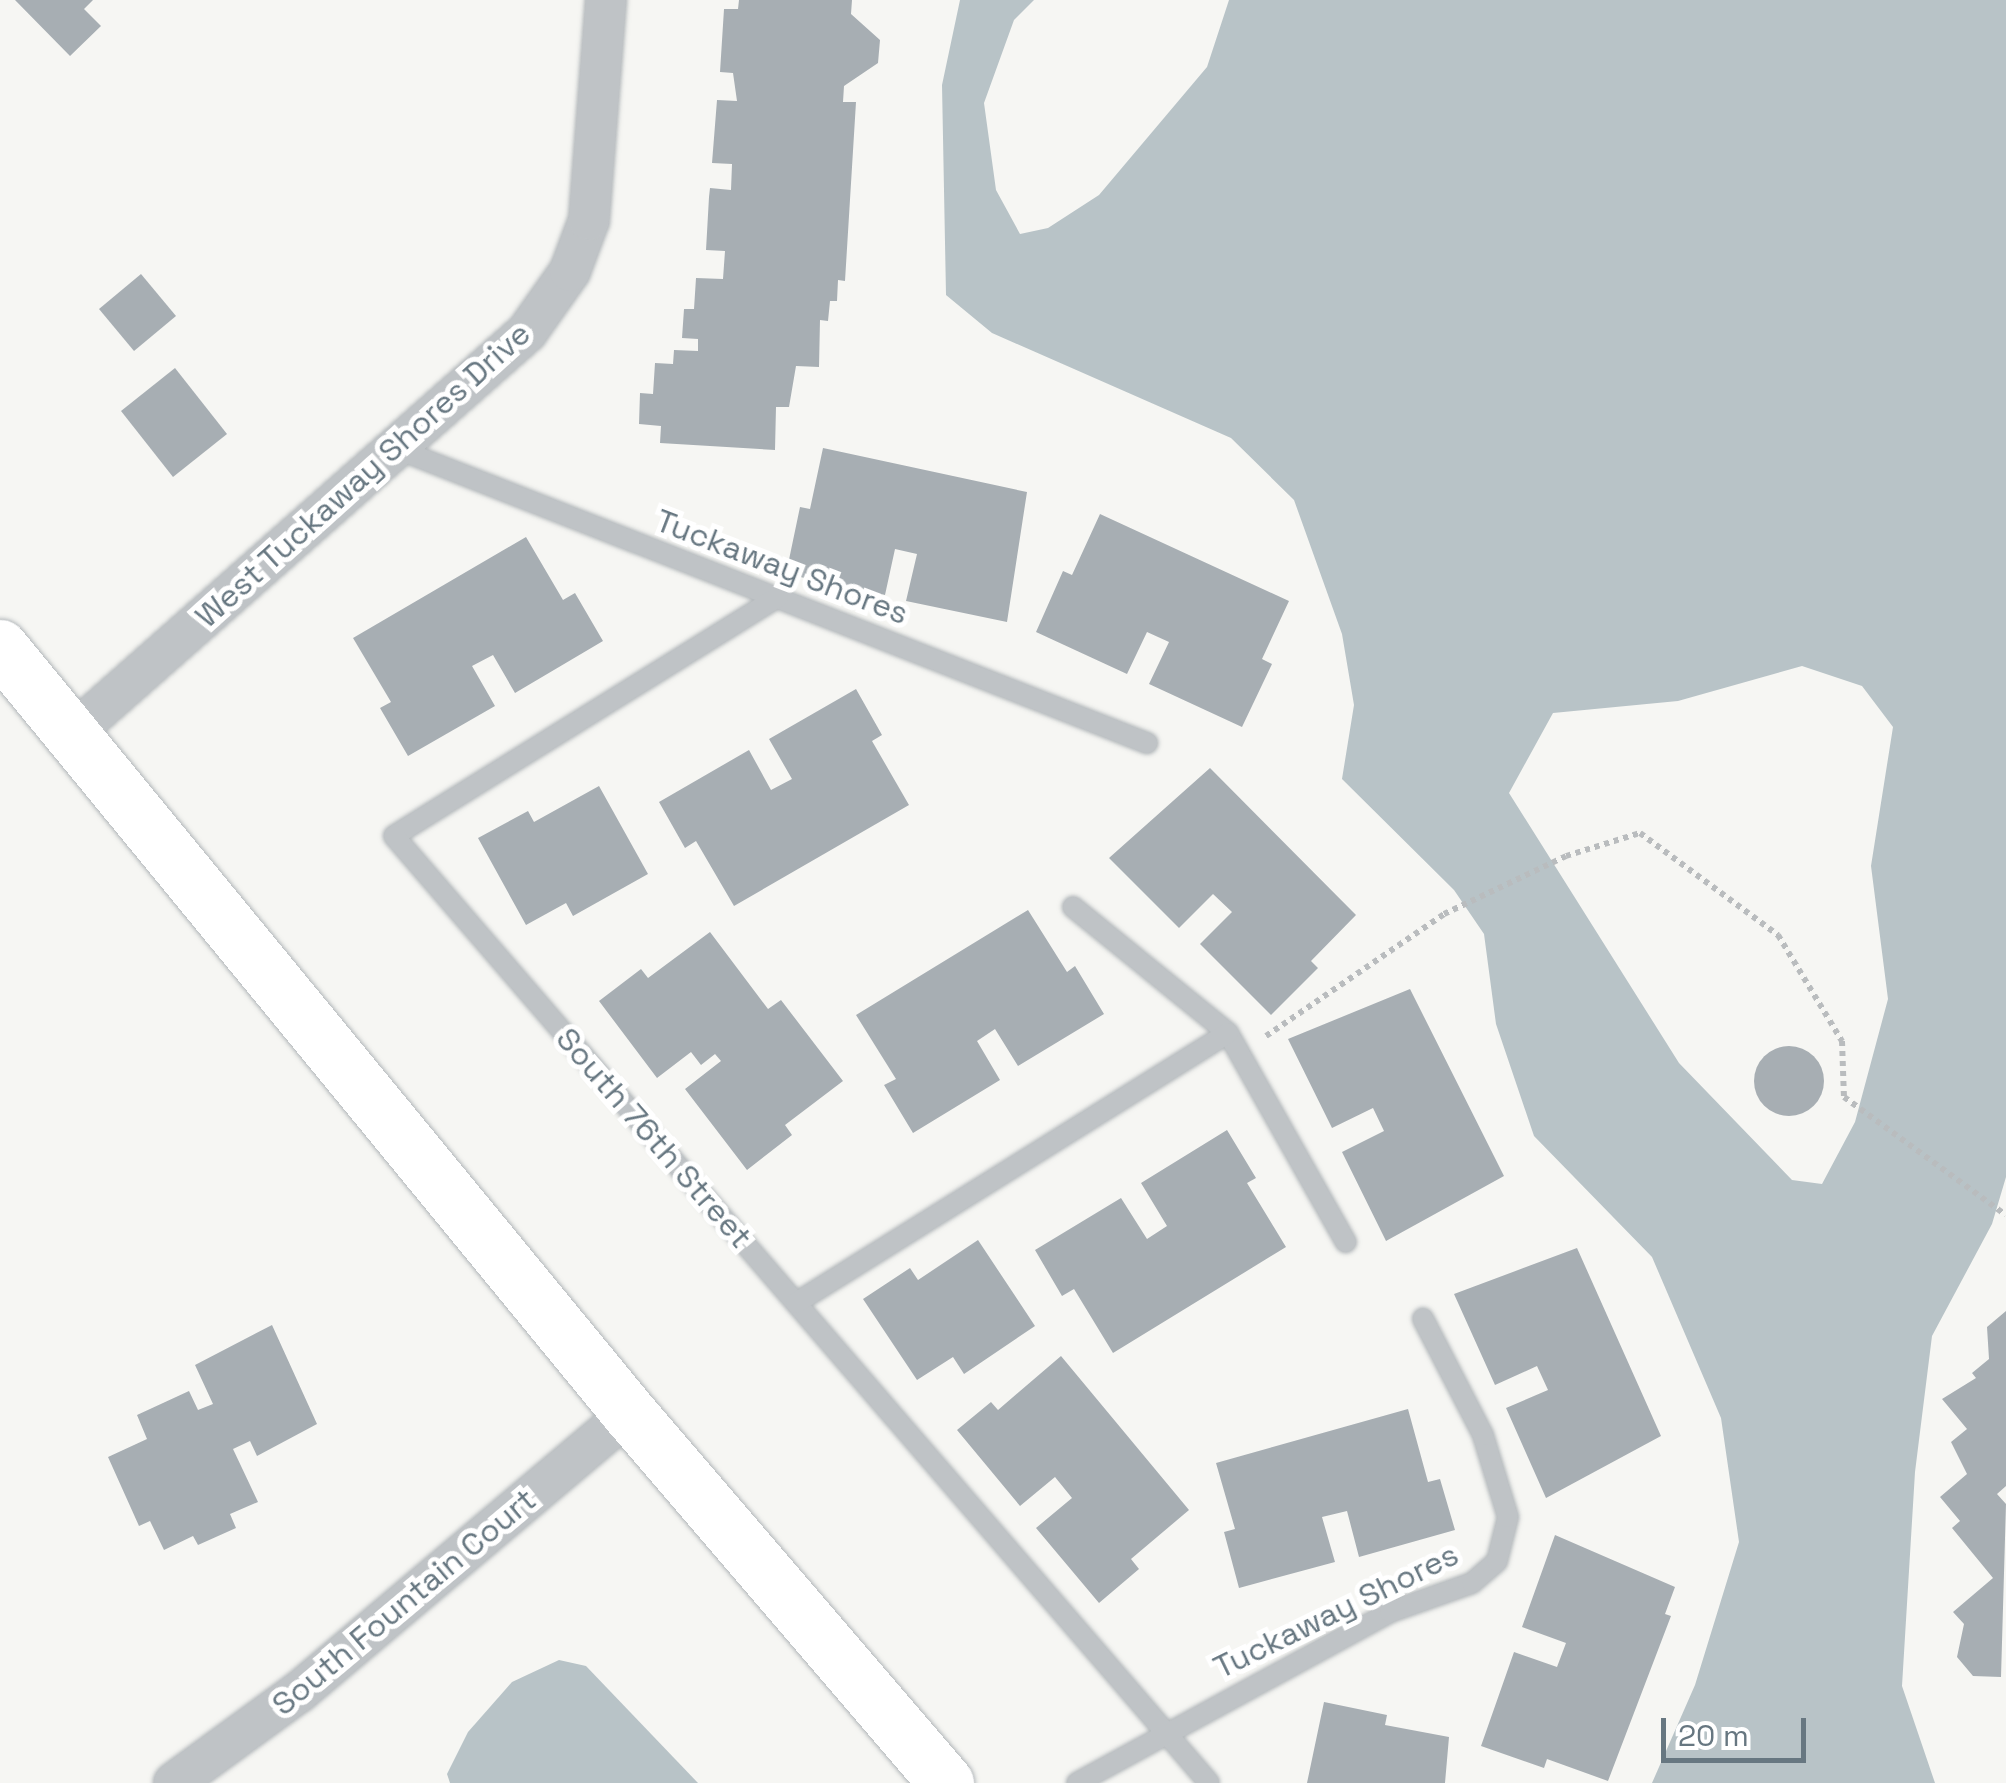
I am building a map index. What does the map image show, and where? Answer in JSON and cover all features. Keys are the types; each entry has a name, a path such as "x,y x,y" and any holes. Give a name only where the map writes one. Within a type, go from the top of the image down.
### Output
{"main road":[{"path":"0,647 74,732 629,1414 946,1783"}],"street":[{"name":"West Tuckaway Shores Drive","path":"74,732 527,332 570,272 589,220 606,0"},
{"name":"South Fountain Court","path":"174,1783 299,1692 629,1414"}],"lane":[{"name":"Tuckaway Shores","path":"396,448 1147,743"},
{"name":"South 76th Street","path":"778,597 394,836 1208,1783"},
{"path":"1073,907 1228,1032 1346,1242"},
{"path":"796,1303 1228,1032"},
{"name":"Tuckaway Shores","path":"1077,1783 1163,1730 1390,1612 1472,1583 1497,1561 1508,1518 1488,1452 1423,1319"}],"path":[{"path":"1240,1054 1444,914 1566,856 1640,833 1778,934 1842,1042 1844,1098 2006,1214"}],"shaded area":[{"path":"960,0 1034,0 1014,20 984,103 996,190 1020,234 1048,228 1099,195 1207,67 1229,0 2006,0 2006,1177 1992,1224 1932,1336 1915,1472 1902,1686 1935,1783 1652,1783 1695,1685 1739,1542 1721,1418 1652,1257 1534,1136 1496,1024 1484,934 1454,890 1342,779 1354,705 1342,634 1294,500 1231,438 992,333 946,295 942,85","holes":["1802,666 1862,686 1893,727 1871,866 1888,999 1855,1122 1822,1184 1792,1180 1679,1063 1509,793 1553,713 1678,701"]},
{"path":"559,1660 586,1666 698,1783 450,1783 447,1774 468,1732 512,1682"}],"building":[{"path":"15,0 93,0 84,9 101,26 70,56"},
{"path":"739,0 852,0 851,14 880,40 878,63 844,86 843,102 856,102 845,281 838,280 837,301 830,301 828,321 820,320 819,367 796,366 789,407 776,407 775,450 660,443 661,426 639,424 640,393 653,394 655,363 673,364 674,350 698,351 698,339 682,338 684,309 694,309 696,278 723,279 725,251 706,250 709,197 710,188 731,190 732,164 712,163 717,100 737,101 733,73 720,72 724,9 738,9"},
{"path":"141,274 176,316 134,351 99,309"},
{"path":"175,368 227,434 173,477 121,411"},
{"path":"823,448 1027,492 1007,622 906,601 917,554 895,549 885,595 786,574 800,507 810,509"},
{"path":"1100,514 1289,601 1262,659 1272,664 1242,727 1149,684 1169,642 1147,632 1127,674 1036,632 1063,571 1072,575"},
{"path":"526,537 563,600 575,593 603,641 515,693 493,655 472,666 495,706 408,756 380,708 391,702 353,638"},
{"path":"856,689 882,735 872,741 909,805 734,906 696,841 685,848 659,802 749,750 771,790 792,779 769,739"},
{"path":"1210,768 1356,915 1311,961 1318,968 1271,1015 1200,944 1232,912 1213,894 1179,928 1109,858"},
{"path":"599,786 648,874 573,916 566,903 526,925 478,838 528,811 534,822"},
{"path":"1028,910 1067,972 1075,966 1104,1014 1018,1066 995,1029 977,1041 1000,1080 913,1133 884,1085 896,1079 856,1015"},
{"path":"710,932 768,1009 781,1000 843,1081 785,1125 792,1135 747,1170 685,1089 721,1061 715,1054 701,1065 691,1052 657,1078 599,1001 641,969 648,978"},
{"path":"1410,989 1504,1176 1386,1241 1342,1152 1384,1131 1373,1108 1332,1128 1288,1039"},
{"path":"1789,1046 1814,1056 1824,1081 1814,1106 1789,1116 1764,1106 1754,1081 1764,1056"},
{"path":"1227,1130 1256,1178 1247,1183 1286,1247 1113,1353 1074,1289 1062,1296 1035,1250 1121,1198 1147,1239 1167,1226 1141,1183"},
{"path":"978,1240 1035,1326 964,1374 953,1357 917,1380 863,1299 910,1268 918,1280"},
{"path":"1577,1248 1661,1436 1546,1498 1506,1408 1548,1390 1537,1366 1495,1385 1454,1294"},
{"path":"2006,1311 2006,1486 1997,1494 2006,1504 2001,1677 1973,1676 1957,1657 1964,1624 1953,1612 1993,1578 1952,1528 1960,1521 1940,1497 1967,1474 1951,1442 1967,1429 1942,1399 1976,1378 1972,1373 1989,1359 1987,1327"},
{"path":"272,1325 317,1424 257,1456 250,1441 233,1449 258,1502 230,1514 236,1528 198,1545 193,1536 164,1550 150,1521 139,1526 108,1457 147,1439 137,1415 189,1391 198,1410 213,1404 195,1365"},
{"path":"1061,1356 1189,1510 1131,1559 1139,1569 1099,1603 1036,1528 1072,1498 1055,1477 1020,1506 957,1430 991,1402 998,1410"},
{"path":"1408,1409 1428,1482 1440,1479 1455,1530 1359,1557 1347,1511 1322,1517 1335,1562 1239,1588 1224,1532 1235,1529 1216,1463"},
{"path":"1555,1535 1675,1587 1665,1614 1671,1616 1608,1781 1547,1759 1544,1768 1481,1746 1514,1652 1557,1667 1566,1643 1522,1627"},
{"path":"1324,1702 1387,1715 1385,1725 1449,1737 1445,1783 1307,1783"}]}
